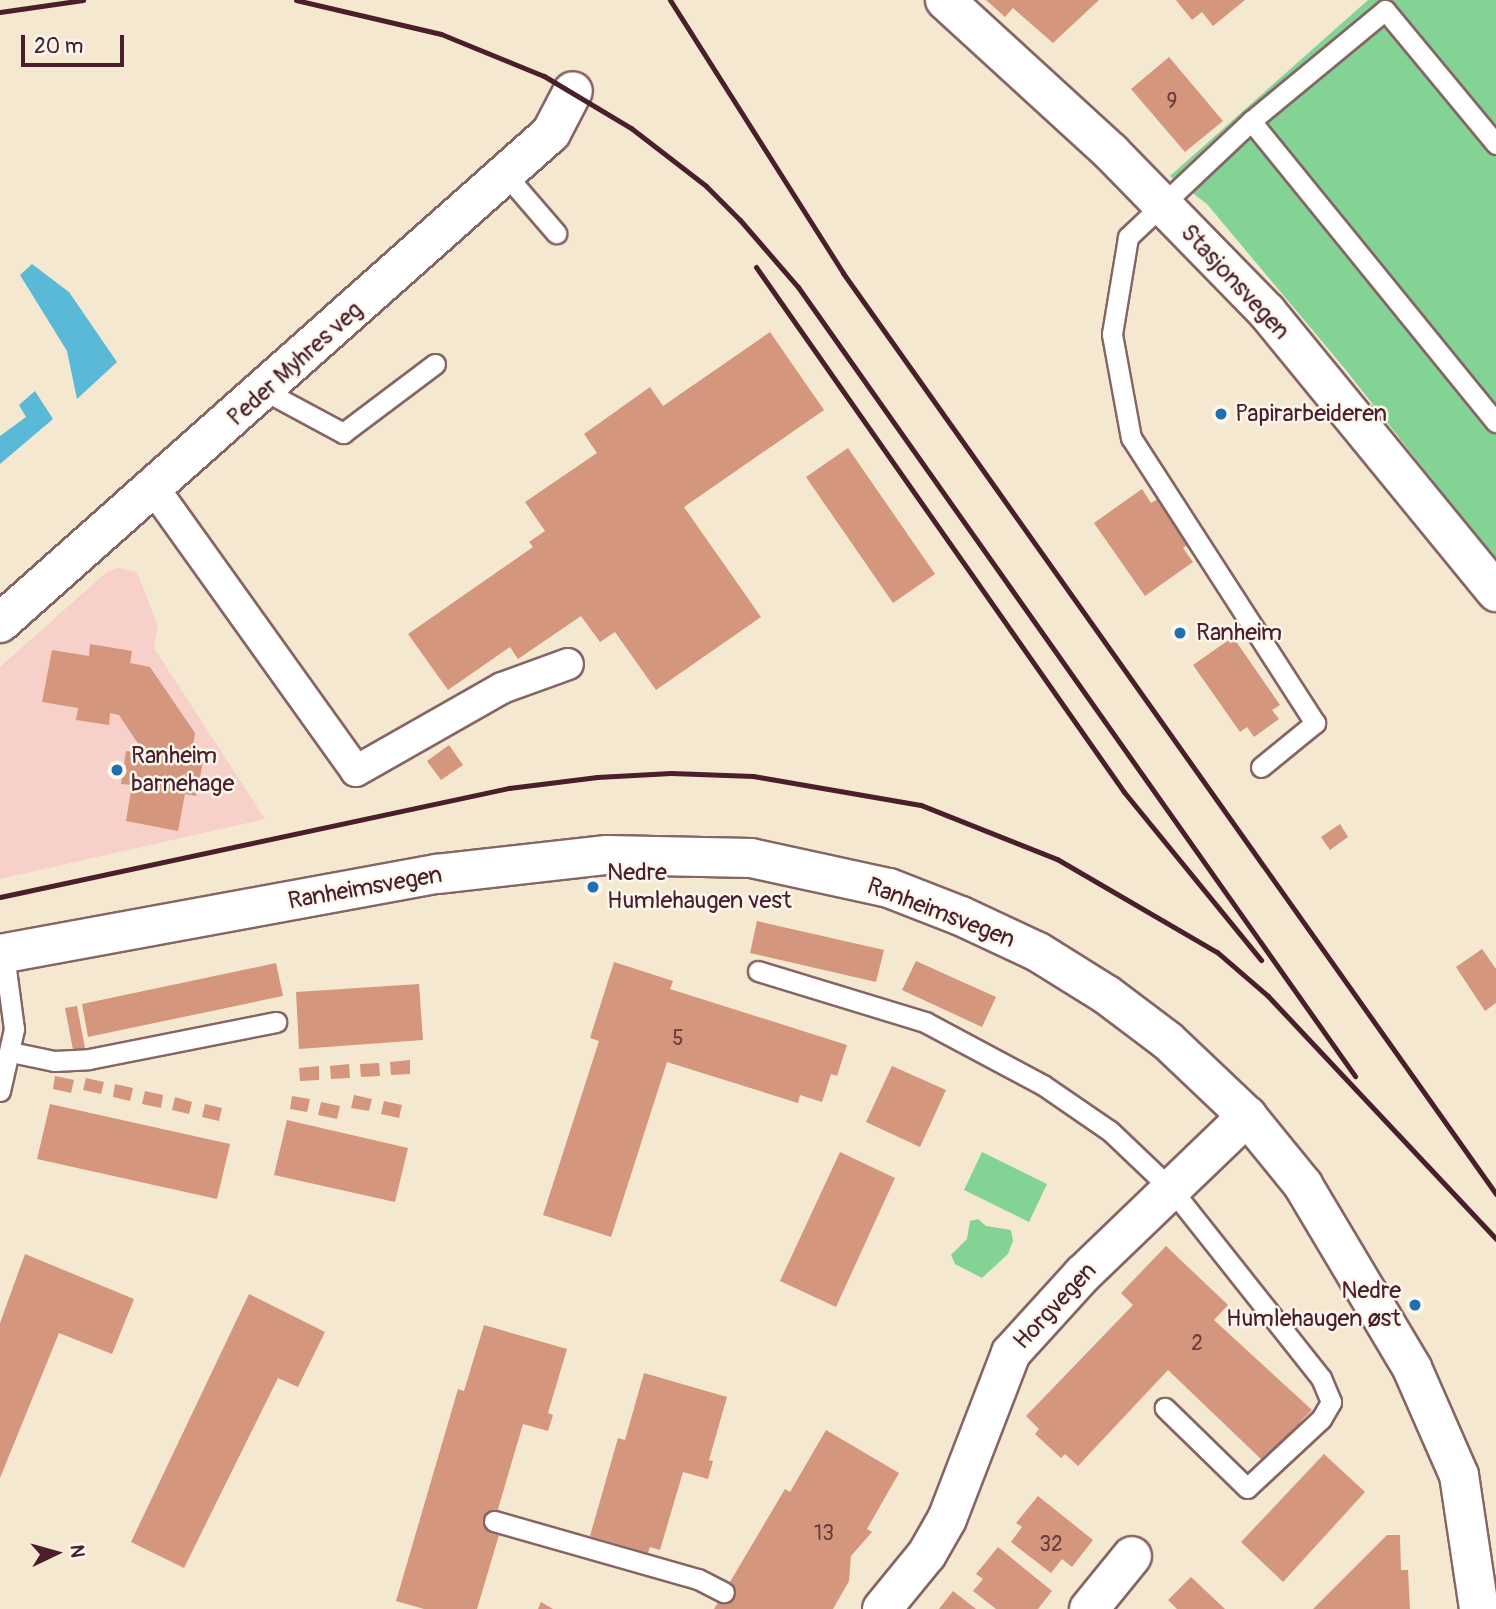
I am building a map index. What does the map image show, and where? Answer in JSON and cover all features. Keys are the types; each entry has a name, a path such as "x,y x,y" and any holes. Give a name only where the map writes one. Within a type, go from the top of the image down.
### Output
{"street":[{"name":"Stasjonsvegen","path":"945,0 1162,203 1266,312 1496,592"},
{"name":"Peder Myhres veg","path":"0,623 155,490 506,175 551,133 573,91"},
{"path":"155,490 356,771 502,688 568,664"},
{"name":"Ranheimsvegen","path":"2,954 524,862 607,855 751,858 889,888 1038,952 1107,995 1168,1041 1247,1116 1303,1185 1359,1273 1412,1368 1459,1475 1496,1523"},
{"name":"Horgvegen","path":"882,1609 927,1554 947,1519 1011,1353 1074,1283 1247,1116"},
{"name":"Ranheimsvegen","path":"1459,1475 1479,1609"},
{"path":"1089,1609 1132,1556"},
{"path":"1486,1609 1496,1597"}],"lane":[{"path":"1261,767 1315,723 1131,438 1112,334 1128,237 1251,121 1385,10 1496,144"},
{"path":"1251,121 1496,422"},
{"path":"506,175 556,233"},
{"path":"265,391 342,433 435,364"},
{"path":"0,1091 11,1052 14,1029 2,954"},
{"path":"758,971 875,1003 978,1048 1043,1085 1110,1130 1172,1190 1321,1378 1331,1402 1321,1419 1247,1488 1165,1408"},
{"path":"11,1052 54,1061 89,1059 276,1022"},
{"path":"494,1521 698,1579 724,1592"}],"shaded area":[{"name":"Ranheim barnehage","path":"119,568 137,572 158,626 154,648 265,819 0,879 0,667 108,571"}],"green space":[{"path":"1368,0 1496,0 1496,561 1345,369 1207,204 1170,176"},
{"path":"982,1152 1047,1184 1029,1222 964,1190"},
{"path":"978,1219 986,1226 1011,1230 1013,1241 1008,1254 982,1278 955,1264 951,1255 967,1239 970,1221"}],"water":[{"path":"32,264 69,292 117,362 77,399 67,351 20,275"},
{"path":"35,391 53,419 0,464 0,436 26,417 19,405"}],"building":[{"path":"986,0 1099,0 1053,43 1013,8 1005,17"},
{"path":"1176,0 1245,0 1213,26 1202,12 1192,20"},
{"path":"1169,57 1223,121 1185,152 1131,89"},
{"path":"770,332 824,410 684,507 761,617 656,690 615,632 600,642 581,616 518,659 510,647 448,690 408,634 533,547 529,542 545,531 525,502 597,453 584,434 650,387 663,406"},
{"path":"848,448 935,574 893,603 806,477"},
{"path":"1142,489 1151,503 1158,499 1190,543 1183,548 1193,562 1145,596 1094,523"},
{"path":"1233,637 1280,705 1272,710 1279,719 1254,737 1247,727 1240,732 1193,665"},
{"path":"90,644 132,651 130,663 150,667 195,733 192,753 204,755 196,796 185,794 178,831 126,821 132,785 121,784 126,751 138,753 139,745 119,715 110,713 109,725 76,720 78,708 42,702 52,650 89,656"},
{"path":"449,745 463,765 441,780 427,761"},
{"path":"1340,824 1348,837 1330,850 1321,837"},
{"path":"757,921 884,950 876,982 750,953"},
{"path":"1482,949 1496,969 1496,1003 1485,1011 1456,967"},
{"path":"916,961 996,997 982,1027 902,990"},
{"path":"614,962 673,981 670,989 847,1045 837,1076 831,1074 822,1102 800,1095 798,1103 667,1062 611,1237 543,1215 599,1041 590,1038"},
{"path":"276,963 283,996 88,1037 82,1004"},
{"path":"419,984 423,1040 299,1049 296,992"},
{"path":"77,1006 85,1048 73,1050 65,1008"},
{"path":"410,1060 410,1074 391,1075 390,1062"},
{"path":"379,1063 380,1076 361,1077 360,1064"},
{"path":"349,1064 350,1078 331,1079 330,1066"},
{"path":"319,1066 319,1080 300,1081 299,1068"},
{"path":"892,1066 946,1090 920,1147 866,1122"},
{"path":"55,1076 74,1080 71,1093 53,1089"},
{"path":"86,1078 104,1082 101,1094 83,1090"},
{"path":"115,1084 133,1088 130,1101 113,1097"},
{"path":"145,1091 163,1095 161,1108 142,1104"},
{"path":"354,1095 372,1099 369,1111 351,1108"},
{"path":"292,1096 310,1099 307,1112 290,1109"},
{"path":"175,1097 192,1102 189,1114 172,1110"},
{"path":"384,1101 402,1105 399,1118 381,1114"},
{"path":"321,1102 340,1106 337,1119 318,1115"},
{"path":"50,1104 230,1144 217,1199 37,1159"},
{"path":"205,1104 222,1108 219,1121 202,1117"},
{"path":"287,1120 408,1148 395,1202 274,1175"},
{"path":"840,1152 895,1178 836,1307 780,1281"},
{"path":"1166,1246 1228,1305 1214,1320 1312,1410 1300,1422 1303,1426 1263,1461 1168,1370 1078,1466 1065,1454 1061,1458 1035,1434 1039,1429 1026,1416 1133,1305 1121,1293"},
{"path":"25,1254 134,1299 112,1354 59,1333 0,1478 0,1323"},
{"path":"249,1294 325,1332 298,1387 278,1378 184,1568 131,1542"},
{"path":"484,1325 567,1349 548,1413 553,1415 548,1431 523,1424 491,1533 499,1535 477,1609 424,1609 396,1601 458,1389 464,1391"},
{"path":"644,1373 727,1397 709,1460 713,1461 708,1479 683,1472 660,1550 650,1547 648,1553 590,1536 618,1438 625,1440"},
{"path":"826,1430 899,1473 867,1529 872,1532 851,1556 849,1581 833,1609 714,1609 785,1489 790,1492"},
{"path":"1324,1454 1365,1492 1283,1582 1241,1542"},
{"path":"1038,1496 1093,1540 1072,1567 1062,1559 1051,1573 1011,1542 1022,1527 1016,1523"},
{"path":"1387,1535 1400,1535 1401,1570 1408,1570 1410,1609 1313,1609"},
{"path":"998,1547 1052,1591 1038,1609 996,1609 973,1591 983,1579 976,1574"},
{"path":"1191,1577 1225,1609 1177,1609 1168,1600"},
{"path":"953,1591 976,1609 939,1609"},
{"path":"541,1602 553,1609 538,1609"}],"railway":[{"path":"0,12 83,0"},
{"path":"296,0 441,34 544,76 631,128 706,186 740,220 798,287 1355,1076"},
{"path":"670,0 843,273 1496,1194"},
{"path":"756,267 1124,792 1261,960"},
{"path":"0,897 509,788 597,777 671,773 753,776 921,805 1057,859 1217,952 1268,996 1496,1239"}],"place":[{"name":"Papirarbeideren","path":"1221,414"},
{"name":"Ranheim","path":"1180,633"},
{"name":"Ranheim barnehage","path":"117,770"},
{"name":"Nedre Humlehaugen vest","path":"593,887"},
{"name":"Nedre Humlehaugen øst","path":"1415,1305"}]}
